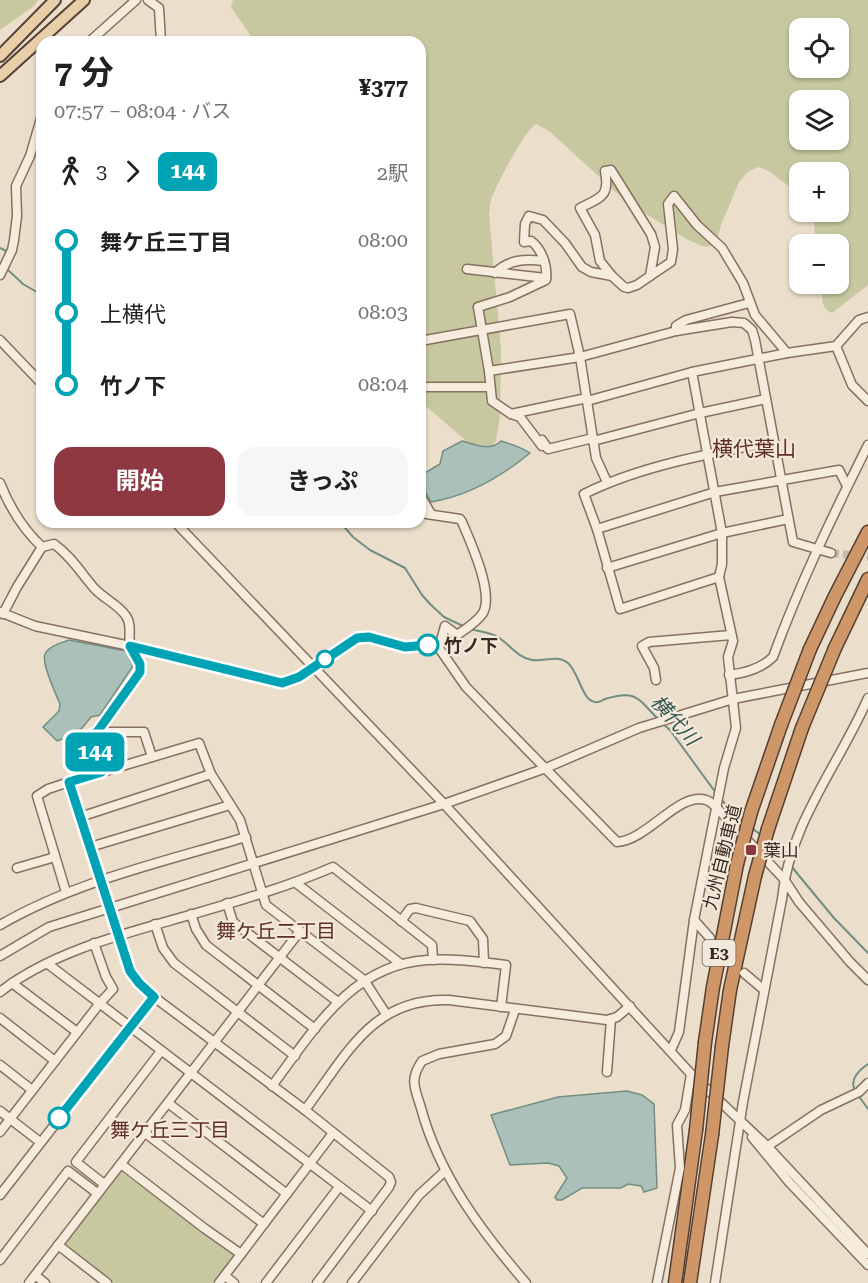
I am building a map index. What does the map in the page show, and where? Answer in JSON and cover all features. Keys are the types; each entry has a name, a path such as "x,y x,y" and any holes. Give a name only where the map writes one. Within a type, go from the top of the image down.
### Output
{"highway":[{"name":"九州自動車道","path":"675,1283 713,987 737,864 751,812 810,649 868,532"},
{"name":"九州自動車道","path":"690,1283 712,1135 729,990 754,876 802,728 835,648 868,579"}],"main road":[{"path":"0,56 55,0"},
{"path":"44,36 84,0"},
{"path":"0,76 36,43"}],"street":[{"path":"96,36 136,0"},
{"path":"148,0 159,8 161,36"},
{"path":"0,273 12,250 14,240 17,216 16,186 30,156 36,136"},
{"path":"650,276 655,247 651,234 611,170 605,171 608,186 603,196 580,208 595,235 600,261 612,276 628,288 637,285 671,262 673,249 668,204 674,196 697,225 722,248 743,283 755,315 787,353"},
{"path":"546,278 544,261 538,246 531,241 524,242 525,224 529,216 543,220 565,243 582,267 591,272 612,276"},
{"path":"495,273 502,265 511,261 544,261"},
{"path":"466,269 546,278"},
{"path":"546,278 510,297 478,307 492,401 511,414 520,417 548,449 766,399"},
{"path":"676,331 676,326 686,320 749,303"},
{"path":"426,340 482,332 570,314 580,357 596,458 608,482"},
{"path":"511,414 587,400 692,372 787,353 836,346 859,320 868,316"},
{"path":"489,371 580,357 676,331 732,322 744,323 752,330 759,359 793,542 831,554"},
{"path":"0,340 36,378"},
{"path":"836,346 852,385 868,401"},
{"path":"671,1050 679,1032 694,920 724,768 736,728 728,657 734,641 720,577 722,533 692,372"},
{"path":"426,387 490,387"},
{"path":"720,577 620,609 597,529 584,494 608,482 708,454 773,442"},
{"path":"729,675 746,673 766,664 773,657 794,598 868,445"},
{"path":"597,529 715,492 780,480 839,470 848,486"},
{"path":"0,483 6,498 30,536 42,548"},
{"path":"426,504 432,514"},
{"path":"426,514 460,519 477,561 486,595 482,615 458,635 446,626 439,648"},
{"path":"607,568 722,533 788,519"},
{"path":"181,528 444,804 691,1074 741,1122 868,1265"},
{"path":"102,772 90,736 97,732 140,672 140,664 130,646 131,628 124,613 94,588 66,552 54,544 42,548 1,613 35,626 130,646 282,683 299,677 357,638 369,637 405,647 428,645 439,648 466,687 617,842 634,838 681,804 695,799 707,800 784,879 799,902 850,963 868,980"},
{"path":"656,680 654,668 642,646 650,642 731,635"},
{"path":"0,956 49,927 444,804 546,768 639,728 733,699 868,673"},
{"path":"715,1283 784,879 801,825 855,728 868,698"},
{"path":"97,732 144,732 152,757"},
{"path":"66,892 38,796 48,789 69,782 199,743 211,774 240,820 266,905 364,980 386,1014"},
{"path":"80,817 211,774"},
{"path":"69,782 117,934 130,971 139,983 154,997 305,1110 389,1177 391,1182 389,1187 317,1283"},
{"path":"90,848 230,805"},
{"path":"0,925 66,892 246,837"},
{"path":"17,868 55,857"},
{"path":"0,992 48,964 117,934 296,883 333,867 432,945 434,960"},
{"path":"296,883 401,964"},
{"path":"227,903 233,922 338,1002"},
{"path":"401,921 410,909 416,908 470,921 483,939 484,963"},
{"path":"191,914 196,929 206,945 315,1029"},
{"path":"694,920 710,938"},
{"path":"156,924 163,948 174,963 295,1056"},
{"path":"45,1283 32,1279 300,932"},
{"path":"0,1132 113,989 106,977 94,943"},
{"path":"272,1086 338,1002 364,980 401,964 434,960 506,965 501,1007"},
{"path":"48,964 372,1211"},
{"path":"744,973 764,990"},
{"path":"12,983 77,1032"},
{"path":"0,1195 154,997"},
{"path":"305,1110 349,1050 366,1031 386,1014 408,1004 429,999 607,1020 617,1017 630,1006"},
{"path":"515,1010 506,1036 495,1044 438,1054 422,1061 414,1078 414,1089 444,1172 462,1201 526,1283"},
{"path":"0,1018 56,1061"},
{"path":"607,1072 611,1019"},
{"path":"105,1184 76,1162 161,1051"},
{"path":"0,1065 32,1090"},
{"path":"657,1283 680,1168 676,1125 685,1110 691,1074"},
{"path":"765,1149 821,1110 859,1092 868,1083"},
{"path":"168,1103 287,1194"},
{"path":"0,1111 40,1142"},
{"path":"144,1132 264,1224"},
{"path":"234,1283 222,1279 333,1133"},
{"path":"765,1149 868,1254"},
{"path":"121,1164 241,1254"},
{"path":"0,1260 68,1171 97,1193"},
{"path":"352,1283 419,1195 444,1172"},
{"path":"266,1283 339,1187"},
{"path":"58,1245 107,1283"}],"green space":[{"path":"0,0 38,0 34,6 0,30"},
{"path":"233,0 868,0 868,285 832,313 823,305 822,294 849,294 849,234 815,234 814,222 849,222 849,162 789,162 789,186 759,167 749,171 739,182 721,225 717,241 705,247 688,240 628,203 549,131 536,124 511,159 491,202 489,214 501,350 500,416 496,441 490,447 478,451 426,406 426,36 251,36 231,7"},
{"path":"120,1171 235,1255 213,1283 113,1283 64,1246"}],"shaded area":[{"path":"462,441 487,447 501,441 530,453 508,470 484,484 458,495 431,502 426,493 426,472 440,464 443,451"},
{"path":"69,640 126,651 133,666 100,715 91,717 78,733 57,741 43,727 59,711 60,704 44,658 49,649"},
{"path":"627,1091 642,1095 654,1104 657,1188 644,1192 641,1186 628,1184 621,1188 582,1188 562,1200 557,1200 555,1197 567,1178 559,1166 548,1163 510,1165 491,1115 558,1097"}],"waterway":[{"name":"横代川","path":"0,248 6,251 5,256"},
{"name":"横代川","path":"7,269 23,284 36,292"},
{"name":"横代川","path":"345,528 370,550 405,568 430,604 444,617 463,626"},
{"name":"横代川","path":"471,629 498,637 527,659 564,660 571,667 585,695 592,701 597,702 616,696 631,696 641,701 659,720"},
{"name":"横代川","path":"663,724 670,730 716,793"},
{"name":"横代川","path":"722,800 743,821"},
{"name":"横代川","path":"752,828 762,836"},
{"name":"横代川","path":"768,842 787,861"},
{"name":"横代川","path":"791,866 834,918 868,953"},
{"name":"横代川","path":"855,1090 854,1079 858,1072 868,1064"},
{"name":"横代川","path":"858,1095 868,1109"}],"tunnel":[{"path":"831,553 868,557"},
{"path":"710,938 737,966"}],"bus line":[{"name":"144","path":"59,1118 154,997 130,971 69,782 102,772 90,736 97,732 140,672 140,664 130,646 282,683 299,677 357,638 369,637 405,647 428,645"}],"place":[{"name":"竹ノ下","path":"428,645"},
{"name":"葉山","path":"751,850"}],"district":[{"name":"横代葉山","path":"754,449"},
{"name":"舞ケ丘二丁目","path":"276,931"},
{"name":"舞ケ丘三丁目","path":"170,1130"}]}
